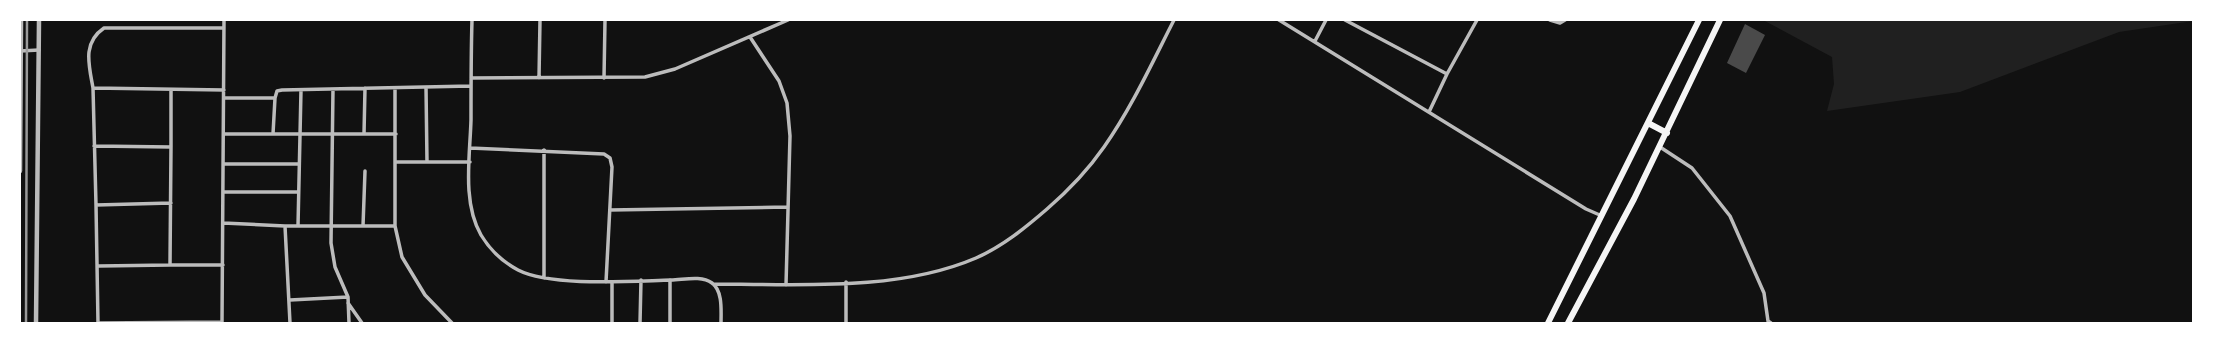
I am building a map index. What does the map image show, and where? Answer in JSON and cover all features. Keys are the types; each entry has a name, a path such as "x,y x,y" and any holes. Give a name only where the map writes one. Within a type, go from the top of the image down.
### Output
{"highway":[{"path":"1548,323 1699,20"},
{"path":"1568,323 1660,147 1720,20"},
{"path":"1648,123 1667,133"}],"street":[{"path":"20,171 21,20"},
{"path":"36,323 39,20"},
{"path":"224,20 224,28 224,134 222,323 98,323 98,266 92,88 89,68 90,40 95,34 104,28 224,28"},
{"path":"472,20 470,201 481,235 503,261 519,271 544,278 606,282 700,279 713,284 786,285 887,279 945,269 975,258 999,246 1023,230 1076,182 1104,147 1124,116 1174,20"},
{"path":"539,78 540,20"},
{"path":"604,78 605,20"},
{"path":"471,78 644,77 675,69 788,20"},
{"path":"1279,20 1586,209 1602,216"},
{"path":"1315,42 1326,20"},
{"path":"1345,20 1447,74"},
{"path":"1429,112 1447,74 1477,20"},
{"path":"1550,20 1560,23 1565,20"},
{"path":"750,37 780,81 787,104 790,136 786,285"},
{"path":"21,51 39,50"},
{"path":"273,134 275,98 277,91 471,86"},
{"path":"426,87 427,162"},
{"path":"92,88 224,90"},
{"path":"364,134 365,88"},
{"path":"395,88 395,226 402,257 407,268 424,294 452,323"},
{"path":"333,89 331,243 336,267 348,297 349,323"},
{"path":"170,265 171,90"},
{"path":"298,226 301,90"},
{"path":"224,98 275,98"},
{"path":"224,134 396,134"},
{"path":"94,146 171,147"},
{"path":"1660,147 1692,168 1730,216 1764,293 1769,322"},
{"path":"470,148 544,150 607,155 611,161 612,167 606,282"},
{"path":"544,150 544,278"},
{"path":"396,162 470,162"},
{"path":"223,164 299,164"},
{"path":"363,226 365,171"},
{"path":"223,192 298,192"},
{"path":"96,205 171,203"},
{"path":"610,210 787,207"},
{"path":"223,223 285,226 395,226"},
{"path":"285,226 290,323"},
{"path":"98,266 223,266"},
{"path":"640,323 641,280"},
{"path":"670,280 670,323"},
{"path":"612,282 612,323"},
{"path":"846,282 846,323"},
{"path":"713,284 718,290 721,323"},
{"path":"290,300 348,297"},
{"path":"348,303 362,323"}],"shaded area":[{"path":"1763,20 2193,21 2119,32 1960,92 1827,111 1834,84 1832,57"}],"building":[{"path":"1745,24 1765,35 1746,73 1727,63"}],"railway":[{"path":"26,323 27,20"}]}
